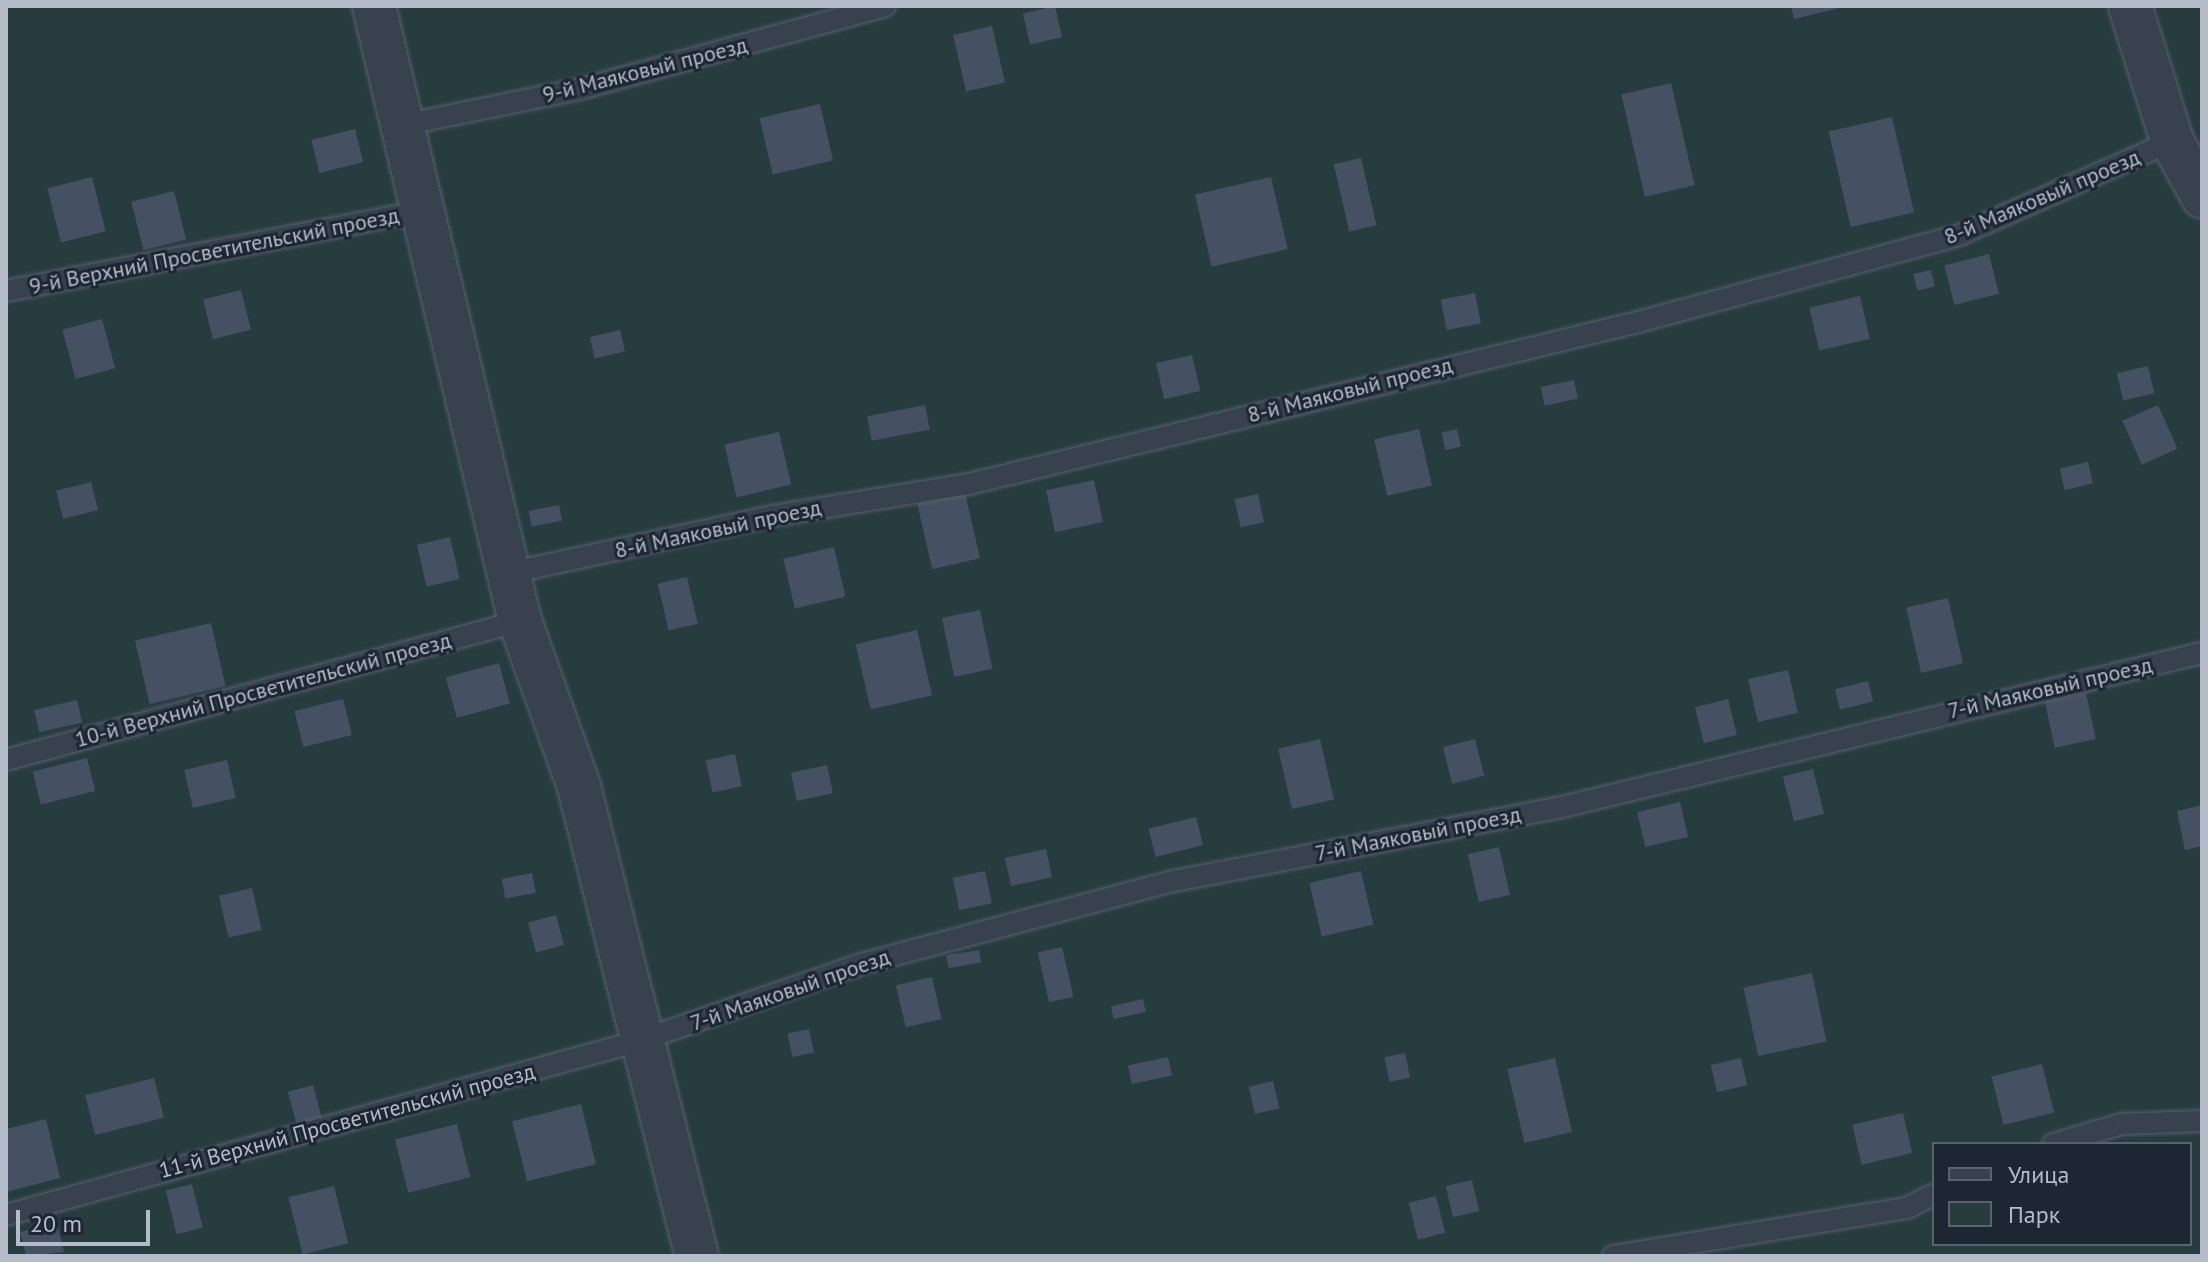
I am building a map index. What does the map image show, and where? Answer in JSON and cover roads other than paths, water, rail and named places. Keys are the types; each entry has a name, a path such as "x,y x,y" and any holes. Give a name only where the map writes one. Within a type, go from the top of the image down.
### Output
{"street":[{"path":"374,6 520,621 579,787 697,1256"},
{"path":"2130,6 2172,141 2202,196"}],"lane":[{"name":"9-й Маяковый проезд","path":"403,125 580,89 885,6"},
{"name":"8-й Маяковый проезд","path":"509,573 772,516 969,484 1638,322 1957,236 2172,141"},
{"name":"9-й Верхний Просветительский проезд","path":"6,291 423,211"},
{"name":"10-й Верхний Просветительский проезд","path":"6,760 520,621"},
{"name":"7-й Маяковый проезд","path":"642,1040 861,964 1174,881 1566,806 2202,653"},
{"name":"11-й Верхний Просветительский проезд","path":"6,1215 642,1040"},
{"path":"2060,1142 2122,1124 2202,1121"},
{"path":"1613,1256 1907,1208 1932,1195"}]}
